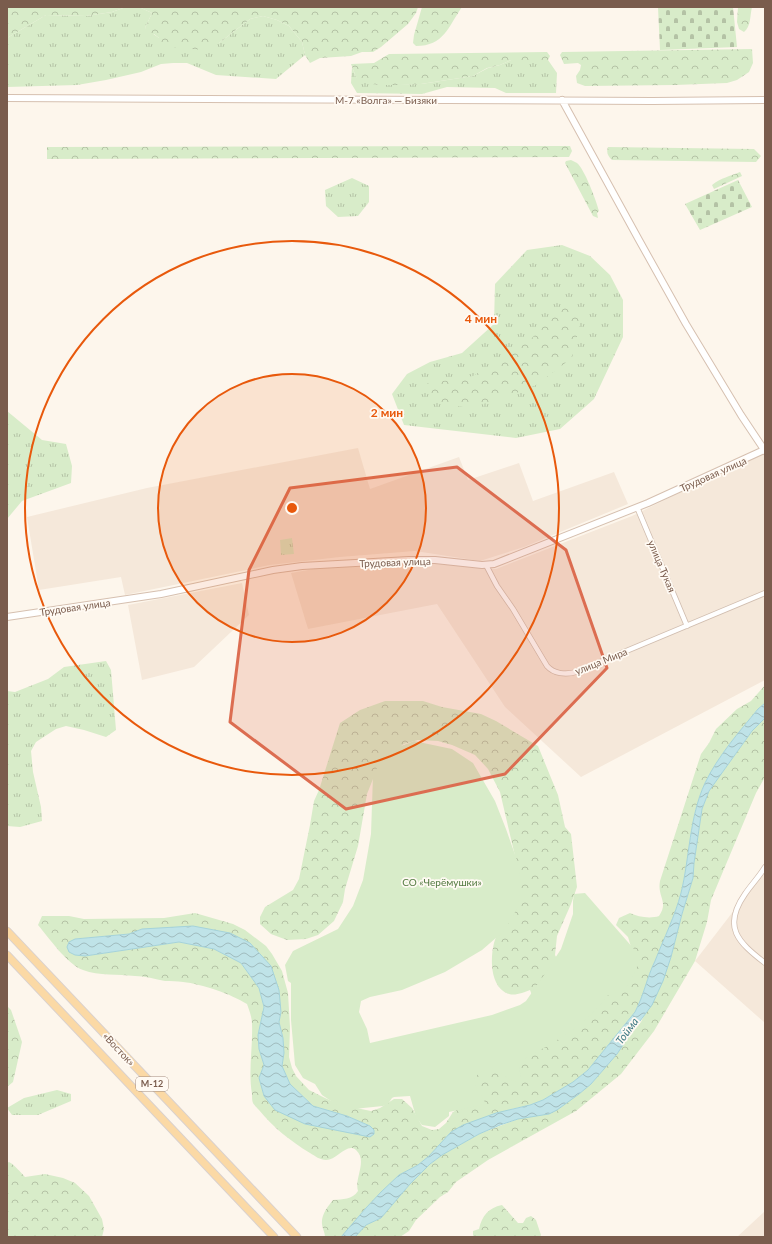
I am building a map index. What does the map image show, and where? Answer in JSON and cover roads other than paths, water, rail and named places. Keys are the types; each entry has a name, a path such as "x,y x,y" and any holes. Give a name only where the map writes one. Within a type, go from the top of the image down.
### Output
{"main road":[{"name":"«Восток»","path":"7,931 297,1237"},
{"name":"«Восток»","path":"7,954 274,1237"}],"street":[{"name":"М-7 «Волга» — Бизяки","path":"7,98 765,100"},
{"path":"562,100 682,317 741,415 764,450"},
{"name":"Трудовая улица","path":"7,617 161,594 273,570 302,566 409,560 435,560 486,565 494,564 637,507 734,465 764,450"},
{"name":"улица Тукая","path":"637,507 687,626"},
{"name":"улица Мира","path":"486,565 497,586 513,609 547,666 557,673 567,674 576,672 765,593"},
{"path":"765,867 738,904 734,922 735,930 740,939 748,949 765,963"}],"water":[{"name":"Тойма","path":"765,703 765,718 752,731 709,791 702,809 693,878 663,981 652,1005 617,1054 591,1084 557,1110 549,1114 518,1119 500,1125 479,1134 442,1155 430,1164 410,1184 381,1218 366,1225 355,1237 341,1237 381,1192 399,1175 418,1165 429,1156 451,1132 463,1125 496,1113 530,1105 543,1100 573,1082 588,1070 635,1012 679,902 693,823 705,783 729,744 758,709"},
{"path":"193,926 230,933 250,943 271,966 279,990 281,1012 279,1022 283,1038 284,1053 282,1066 290,1084 313,1106 347,1116 370,1126 374,1130 374,1134 370,1137 305,1124 275,1110 264,1096 259,1078 264,1065 259,1049 258,1035 264,1007 259,988 241,963 214,949 179,942 85,956 75,955 69,952 67,947 69,942 75,939 129,934 142,929"}],"park label":[{"name":"СО «Черёмушки»","path":"442,882"}]}
